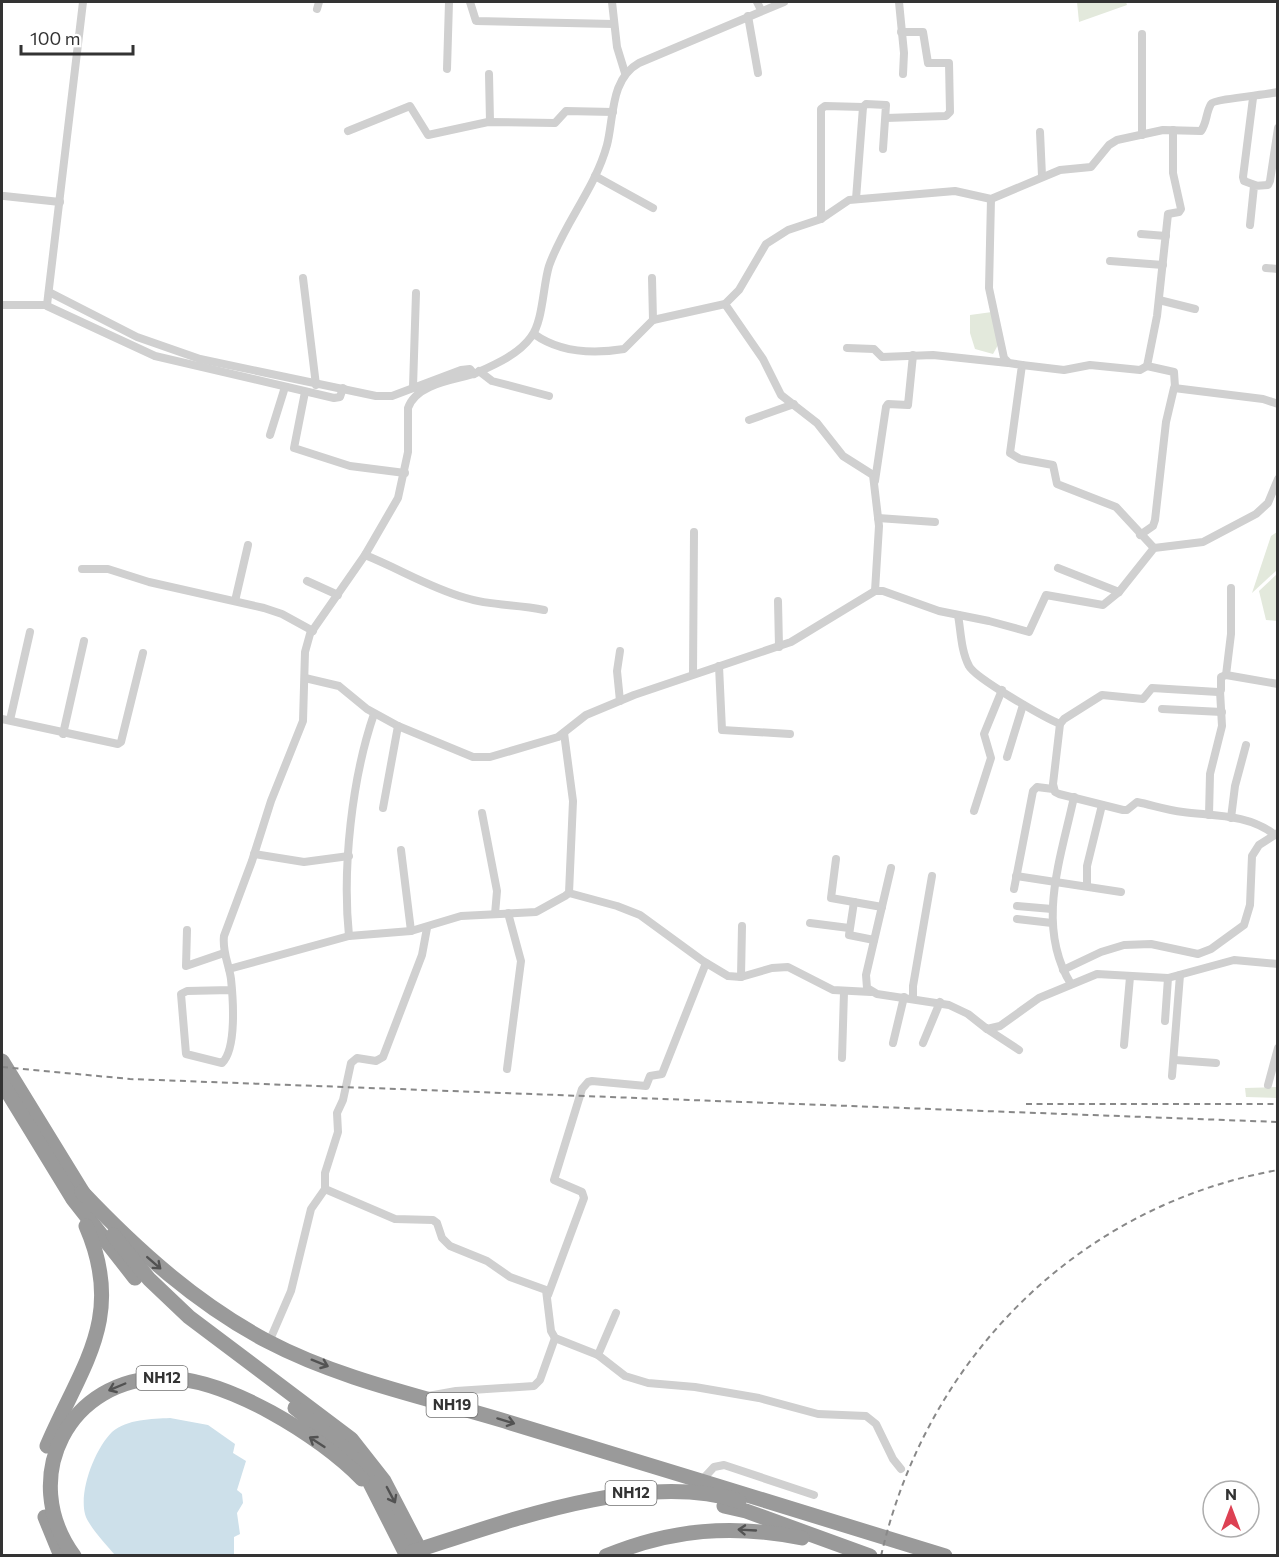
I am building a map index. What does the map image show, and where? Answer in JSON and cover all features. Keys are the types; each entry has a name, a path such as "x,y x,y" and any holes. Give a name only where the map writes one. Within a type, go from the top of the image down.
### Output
{"highway":[{"name":"NH19","path":"2,1061 25,1110 120,1262 164,1308 198,1338 330,1435 354,1458 380,1501"},
{"name":"NH19","path":"2,1083 25,1110"},
{"name":"NH19","path":"78,1196 166,1274 216,1311 269,1342 339,1371 702,1480 866,1536"},
{"name":"NH19","path":"78,1196 170,1300 215,1339 321,1414 351,1439 374,1465 404,1532 423,1556"},
{"name":"NH19","path":"61,1556 47,1528 42,1506 42,1464 55,1428 86,1368 96,1340 101,1308 96,1256 78,1196"},
{"name":"NH12","path":"74,1556 64,1539 52,1507 50,1477 56,1450 63,1435 85,1407 100,1395 129,1382 147,1378 184,1380 240,1399 327,1449 380,1501 404,1532 408,1556"},
{"name":"NH12","path":"400,1556 590,1500 648,1492 725,1497 916,1551"},
{"path":"435,1556 596,1508 665,1501 717,1505 746,1511 870,1556"},
{"path":"606,1556 634,1544 669,1535 724,1529 752,1530 846,1548"},
{"path":"916,1551 945,1556"}],"street":[{"path":"48,300 82,2"},
{"path":"447,69 449,2"},
{"path":"470,2 476,21 614,24"},
{"path":"612,2 617,47 626,73"},
{"path":"231,990 187,991 181,994 186,1054 222,1063 227,1059 231,1045 231,990 224,936 271,801 303,721 305,652 312,631 365,555 398,498 405,473 410,400 434,386 477,372 522,347 534,334 549,266 566,226 595,176 606,147 620,82 626,73 639,63 748,16 759,6 780,2"},
{"path":"899,2 904,53 903,74"},
{"path":"748,16 758,73"},
{"path":"885,118 950,114 950,63 928,63 924,33 901,32"},
{"path":"1142,34 1142,135"},
{"path":"489,74 490,122"},
{"path":"534,334 545,342 564,349 619,350 628,347 653,320 725,304 739,290 766,244 788,230 821,219 839,205 856,199 955,191 991,200 1060,170 1091,167 1113,142 1173,130 1201,131 1210,105 1218,99 1253,98 1278,92"},
{"path":"1253,98 1244,181 1255,185 1270,183 1278,128"},
{"path":"821,219 821,110 825,106 862,107 866,104 885,104 884,149"},
{"path":"348,131 410,106 428,135 490,122 555,123 566,111 613,112"},
{"path":"856,199 862,107"},
{"path":"1147,366 1159,300 1168,212 1179,212 1181,209 1173,173 1173,130"},
{"path":"1040,132 1042,176"},
{"path":"595,176 653,208"},
{"path":"1250,225 1255,185"},
{"path":"4,196 60,202"},
{"path":"991,200 989,288 1004,358 1009,363"},
{"path":"1141,234 1166,236"},
{"path":"1110,261 1163,265"},
{"path":"1266,268 1278,269"},
{"path":"303,278 317,395"},
{"path":"652,278 653,320"},
{"path":"413,387 416,293"},
{"path":"48,300 155,356 317,395 339,398 343,388"},
{"path":"2,305 48,300 85,312 171,350 200,359 383,397 461,370 470,369 492,381 549,396"},
{"path":"1159,300 1195,309"},
{"path":"725,304 741,331 763,358 775,388 817,423 843,456 869,471 875,481"},
{"path":"848,348 874,349 882,357 913,355 1064,370 1090,364 1140,370 1147,366 1174,372 1175,387 1166,422 1155,520 1153,526 1140,536"},
{"path":"875,591 878,518 875,481 886,407 888,404 908,405 913,355"},
{"path":"1022,365 1010,453 1020,459 1053,465 1057,484 1116,507 1140,536 1154,548"},
{"path":"270,435 285,387"},
{"path":"1175,387 1263,399 1278,404"},
{"path":"305,392 294,448 350,466 405,473"},
{"path":"749,420 794,404"},
{"path":"305,678 339,686 374,714 459,752 481,758 534,746 564,733 580,718 620,701 693,674 779,647 875,591 883,591 939,611 1029,632 1046,596 1096,606 1107,603 1119,592 1154,548 1203,542 1256,514 1268,503 1278,479"},
{"path":"878,518 935,522"},
{"path":"693,674 694,532"},
{"path":"235,601 248,545"},
{"path":"365,555 401,569 432,587 466,598 544,610"},
{"path":"82,568 108,569 274,611 312,631"},
{"path":"1058,568 1119,592"},
{"path":"307,581 338,595"},
{"path":"1226,675 1231,634 1231,588"},
{"path":"777,601 779,647"},
{"path":"958,615 969,667 1023,705 1060,724"},
{"path":"30,632 6,719 113,745 121,742 143,653"},
{"path":"63,734 84,641"},
{"path":"620,651 617,671 620,701"},
{"path":"719,666 722,730 790,734"},
{"path":"1206,814 1210,774 1221,732 1221,676 1278,684"},
{"path":"1053,789 1060,724 1069,714 1102,696 1143,699 1152,688 1220,692"},
{"path":"974,811 991,758 984,735 1002,690"},
{"path":"1007,757 1023,705"},
{"path":"1162,709 1222,712"},
{"path":"348,931 349,856 360,757 374,714"},
{"path":"383,808 398,726"},
{"path":"564,733 573,801 569,889"},
{"path":"1231,818 1235,786 1246,745"},
{"path":"987,1029 1000,1026 1021,1008 1124,945 1151,944 1198,954 1211,949 1244,925 1250,905 1252,856 1259,845 1276,834 1259,824 1231,818 1184,813 1137,802 1127,810 1059,794 1053,789 1037,787 1033,791 1014,889"},
{"path":"1068,978 1058,958 1052,909 1074,797"},
{"path":"1087,886 1087,866 1102,804"},
{"path":"482,813 497,907"},
{"path":"401,850 410,927"},
{"path":"254,855 304,862 349,856"},
{"path":"836,859 831,898 882,907"},
{"path":"868,987 874,940 891,868"},
{"path":"892,1043 911,994 932,876"},
{"path":"1016,876 1121,892"},
{"path":"187,930 186,966 226,962 348,931 427,928 453,918 497,907 508,913 536,912 569,889"},
{"path":"569,889 640,915 706,963 728,976 789,967 825,988 844,992 868,987 911,994 959,1008 1019,1050"},
{"path":"854,902 849,935 874,940"},
{"path":"1017,906 1052,909"},
{"path":"507,1069 521,961 508,913"},
{"path":"1017,919 1052,923"},
{"path":"810,923 849,928"},
{"path":"741,974 742,926"},
{"path":"269,1342 291,1291 311,1209 325,1189 326,1173 338,1132 337,1113 343,1100 351,1063 357,1058 376,1061 383,1057 422,955 427,928"},
{"path":"1068,978 1106,973 1130,977 1168,978 1234,960 1278,964"},
{"path":"424,1397 456,1391 534,1386 540,1380 555,1338 550,1325 548,1295 584,1198 582,1192 554,1180 582,1089 592,1081 646,1086 650,1076 662,1074 706,963"},
{"path":"1172,1076 1180,975"},
{"path":"1124,1045 1130,977"},
{"path":"1165,1022 1168,978"},
{"path":"842,1058 844,992"},
{"path":"923,1042 940,1002"},
{"path":"1268,1085 1278,1048"},
{"path":"1175,1060 1216,1063"},
{"path":"325,1189 395,1219 433,1220 437,1223 442,1238 450,1246 487,1261 510,1277 541,1288 548,1295"},
{"path":"598,1355 616,1313"},
{"path":"555,1338 598,1355 624,1376 648,1383 695,1387 759,1398 818,1414 866,1416 876,1424 893,1460 901,1469"},
{"path":"702,1480 714,1467 724,1465 814,1495"}],"shaded area":[{"path":"1077,2 1126,2 1127,5 1079,22"},
{"path":"992,312 998,345 993,354 975,349 970,333 970,315"},
{"path":"1277,532 1277,570 1252,593 1271,536"},
{"path":"1277,574 1277,621 1266,620 1259,591"},
{"path":"1277,1087 1277,1098 1246,1097 1245,1088"}],"water":[{"path":"170,1418 208,1425 235,1444 233,1453 246,1461 237,1490 242,1494 243,1503 237,1513 240,1534 234,1537 234,1555 115,1555 89,1523 84,1504 86,1482 94,1459 106,1439 125,1424 140,1420"}],"railway":[{"path":"2,1067 130,1079 1278,1122"},
{"path":"1026,1104 1278,1104"},
{"path":"881,1556 903,1484 934,1418 973,1357 1021,1303 1076,1256 1138,1218 1205,1189 1278,1170"}]}
